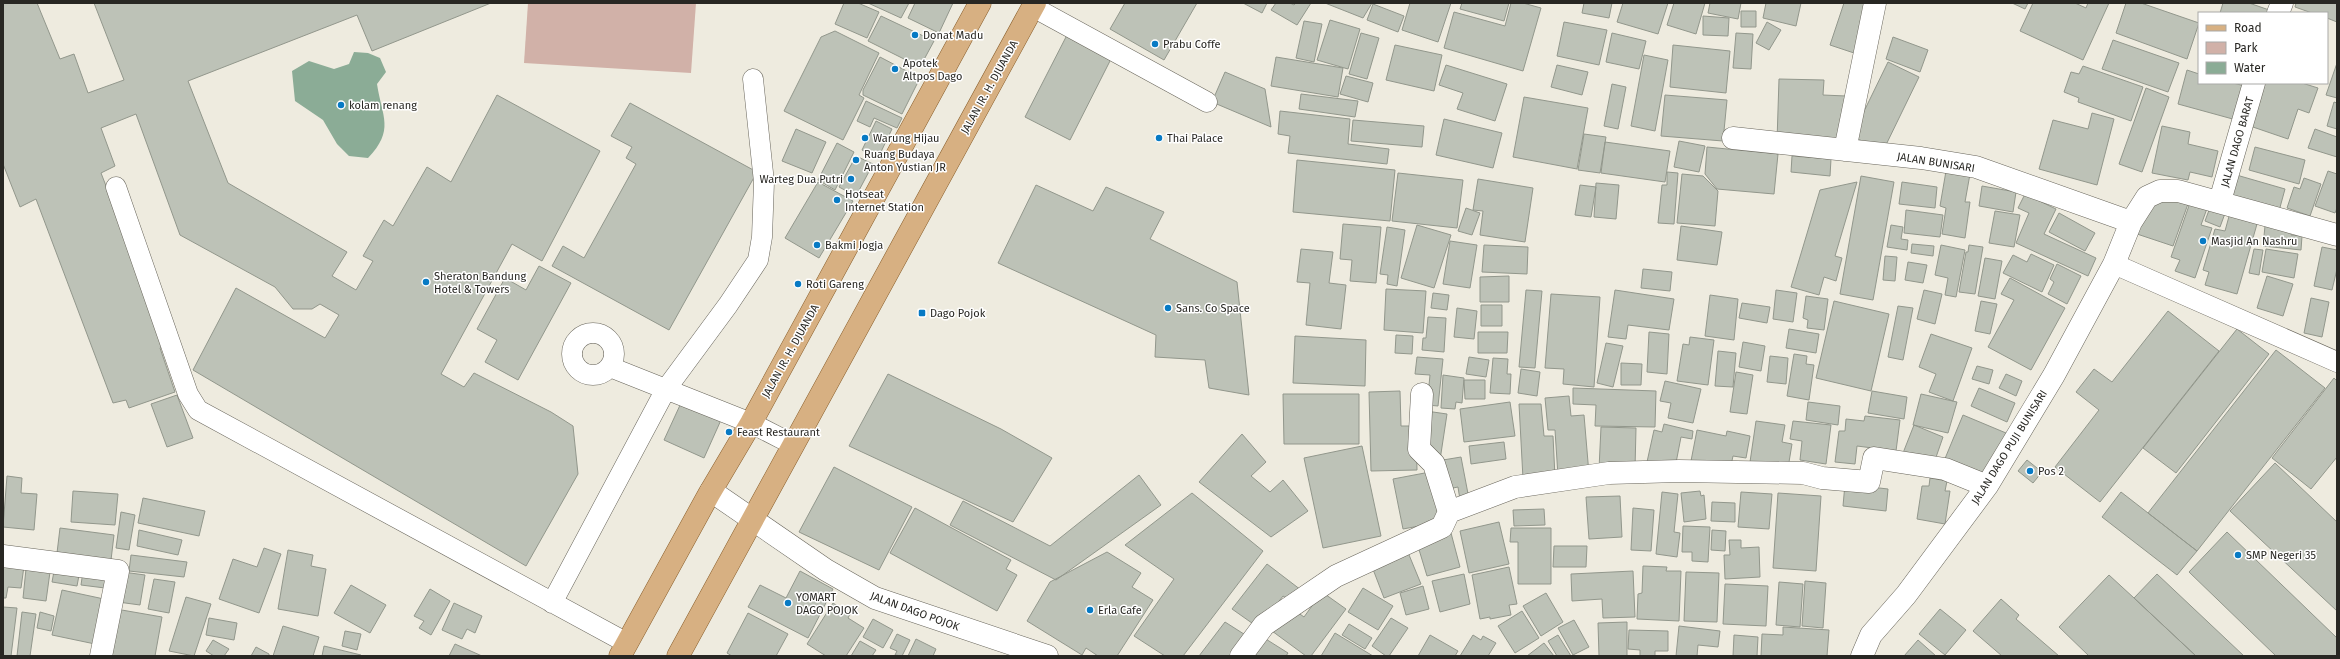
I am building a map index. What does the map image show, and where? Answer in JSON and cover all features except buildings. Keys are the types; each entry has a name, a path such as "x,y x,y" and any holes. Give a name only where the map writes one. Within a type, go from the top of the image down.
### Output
{"main road":[{"name":"JALAN IR. H. DJUANDA","path":"624,650 711,491 751,423 980,3"},
{"name":"JALAN IR. H. DJUANDA","path":"678,656 1034,5"}],"street":[{"path":"1845,150 1875,3"},
{"name":"JALAN DAGO BARAT","path":"2220,201 2254,84"},
{"name":"JALAN BUNISARI","path":"1732,138 1921,158 1976,167 2131,222"},
{"name":"JALAN DAGO PUJI BUNISARI","path":"1862,656 1871,635 1906,595 1987,486 2054,376 2114,264 2131,222 2147,197 2160,191 2178,191 2220,201 2337,235"},
{"path":"1241,656 1264,625 1336,576 1442,527 1449,512 1434,464 1419,449 1422,394"},
{"path":"1449,512 1515,487 1609,473 1679,471 1803,473 1822,478 1870,482 1874,458 1945,470 1987,486"},
{"name":"JALAN DAGO POJOK","path":"711,491 826,570 875,598 1047,656"},
{"path":"3,556 118,571 101,656"}],"lane":[{"path":"1034,5 1207,102"},
{"path":"552,603 666,389 728,305 758,260 762,237 764,182 753,79"},
{"path":"116,187 188,394 198,410 552,603 624,650"},
{"path":"2114,264 2337,362"},
{"path":"610,367 751,423 794,445"}],"green space":[{"path":"528,3 696,3 691,73 524,63"}],"water":[{"name":"kolam renang","path":"354,52 368,53 380,58 386,72 377,84 383,115 384,131 382,139 368,158 349,156 337,144 323,120 295,101 292,71 309,61 334,69 349,64"}],"place":[{"name":"Donat Madu","path":"915,35"},
{"name":"Prabu Coffe","path":"1155,44"},
{"name":"Apotek Altpos Dago","path":"895,69"},
{"name":"kolam renang","path":"341,105"},
{"name":"Warung Hijau","path":"865,138"},
{"name":"Thai Palace","path":"1159,138"},
{"name":"Ruang Budaya Anton Yustian JR","path":"856,160"},
{"name":"Warteg Dua Putri","path":"851,179"},
{"name":"Hotseat Internet Station","path":"837,200"},
{"name":"Masjid An Nashru","path":"2203,241"},
{"name":"Bakmi Jogja","path":"817,245"},
{"name":"Sheraton Bandung Hotel & Towers","path":"426,282"},
{"name":"Roti Gareng","path":"798,284"},
{"name":"Sans. Co Space","path":"1168,308"},
{"name":"Dago Pojok","path":"922,313"},
{"name":"Feast Restaurant","path":"729,432"},
{"name":"Pos 2","path":"2030,471"},
{"name":"SMP Negeri 35","path":"2238,555"},
{"name":"YOMART DAGO POJOK","path":"788,603"},
{"name":"Erla Cafe","path":"1090,610"}]}
